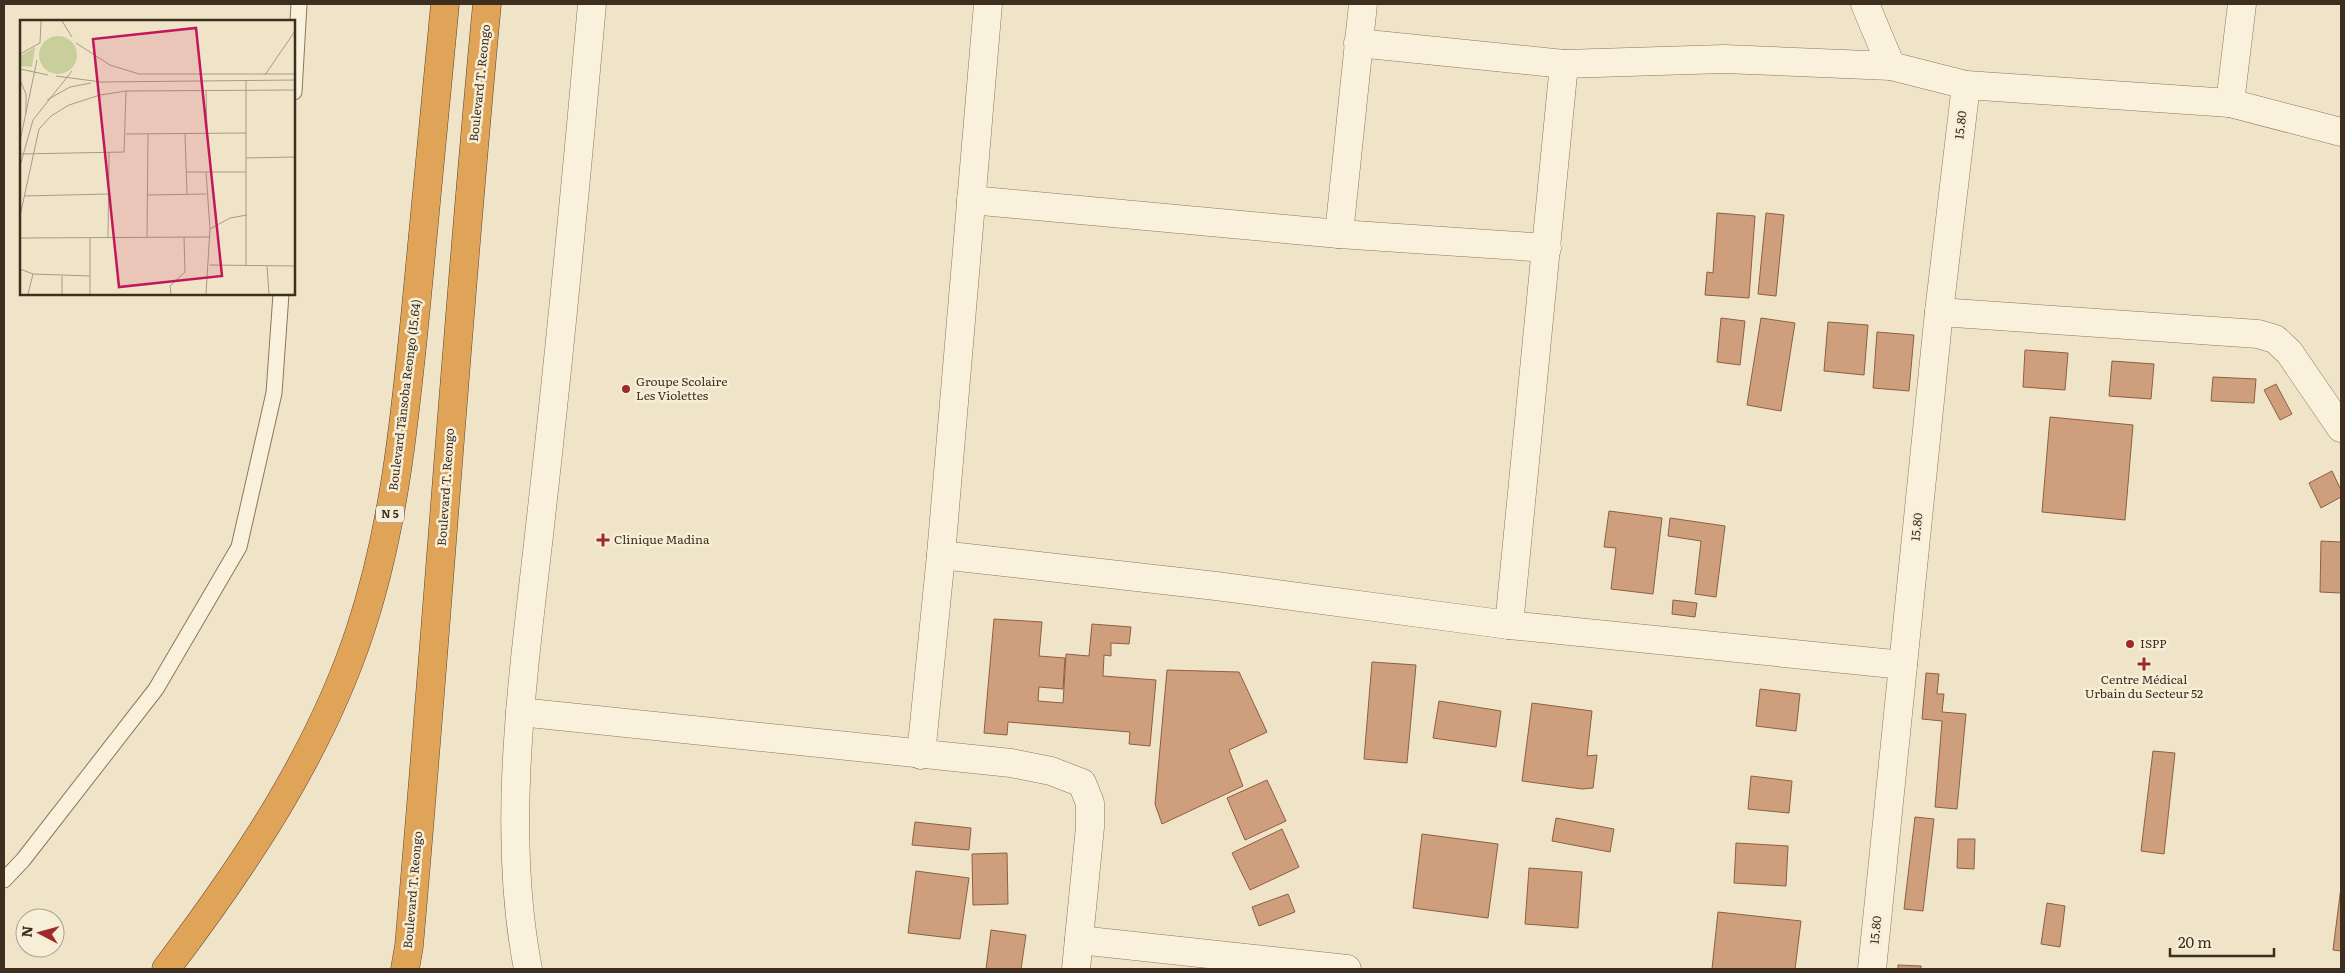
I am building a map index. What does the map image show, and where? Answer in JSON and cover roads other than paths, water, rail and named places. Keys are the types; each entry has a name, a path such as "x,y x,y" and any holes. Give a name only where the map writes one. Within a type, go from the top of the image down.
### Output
{"highway":[{"name":"Boulevard Tânsoba Reongo (15.64)","path":"166,969 255,844 305,758 335,693 360,631 392,506 405,413 445,4"},
{"name":"Boulevard T. Reongo","path":"408,961 432,684 466,215 487,4"}],"street":[{"path":"528,969 516,875 520,712 562,330 592,4"},
{"path":"921,755 941,555 988,4"},
{"path":"1339,234 1362,4"},
{"path":"1865,4 1891,66"},
{"path":"2230,103 2242,4"},
{"path":"1358,43 1564,64 1724,60 1891,66 1966,86 2230,103 2341,132"},
{"path":"1509,624 1564,64"},
{"name":"15.80","path":"1872,969 1939,312 1966,86"},
{"path":"971,200 1339,234 1547,248"},
{"path":"1939,312 2258,334 2275,340 2289,352 2341,428"},
{"path":"941,555 1216,586 1509,624 1903,665"},
{"path":"520,712 1011,763 1051,771 1082,783 1090,803 1090,827 1076,969"},
{"path":"1079,940 1347,969"}],"lane":[{"path":"295,77 300,4"},
{"path":"4,880 23,860 156,688 239,547 274,393 281,295"}],"place":[{"name":"Groupe Scolaire Les Violettes","path":"626,389"},
{"name":"Clinique Madina","path":"603,540"},
{"name":"ISPP","path":"2130,644"},
{"name":"Centre Médical Urbain du Secteur 52","path":"2144,664"}]}
